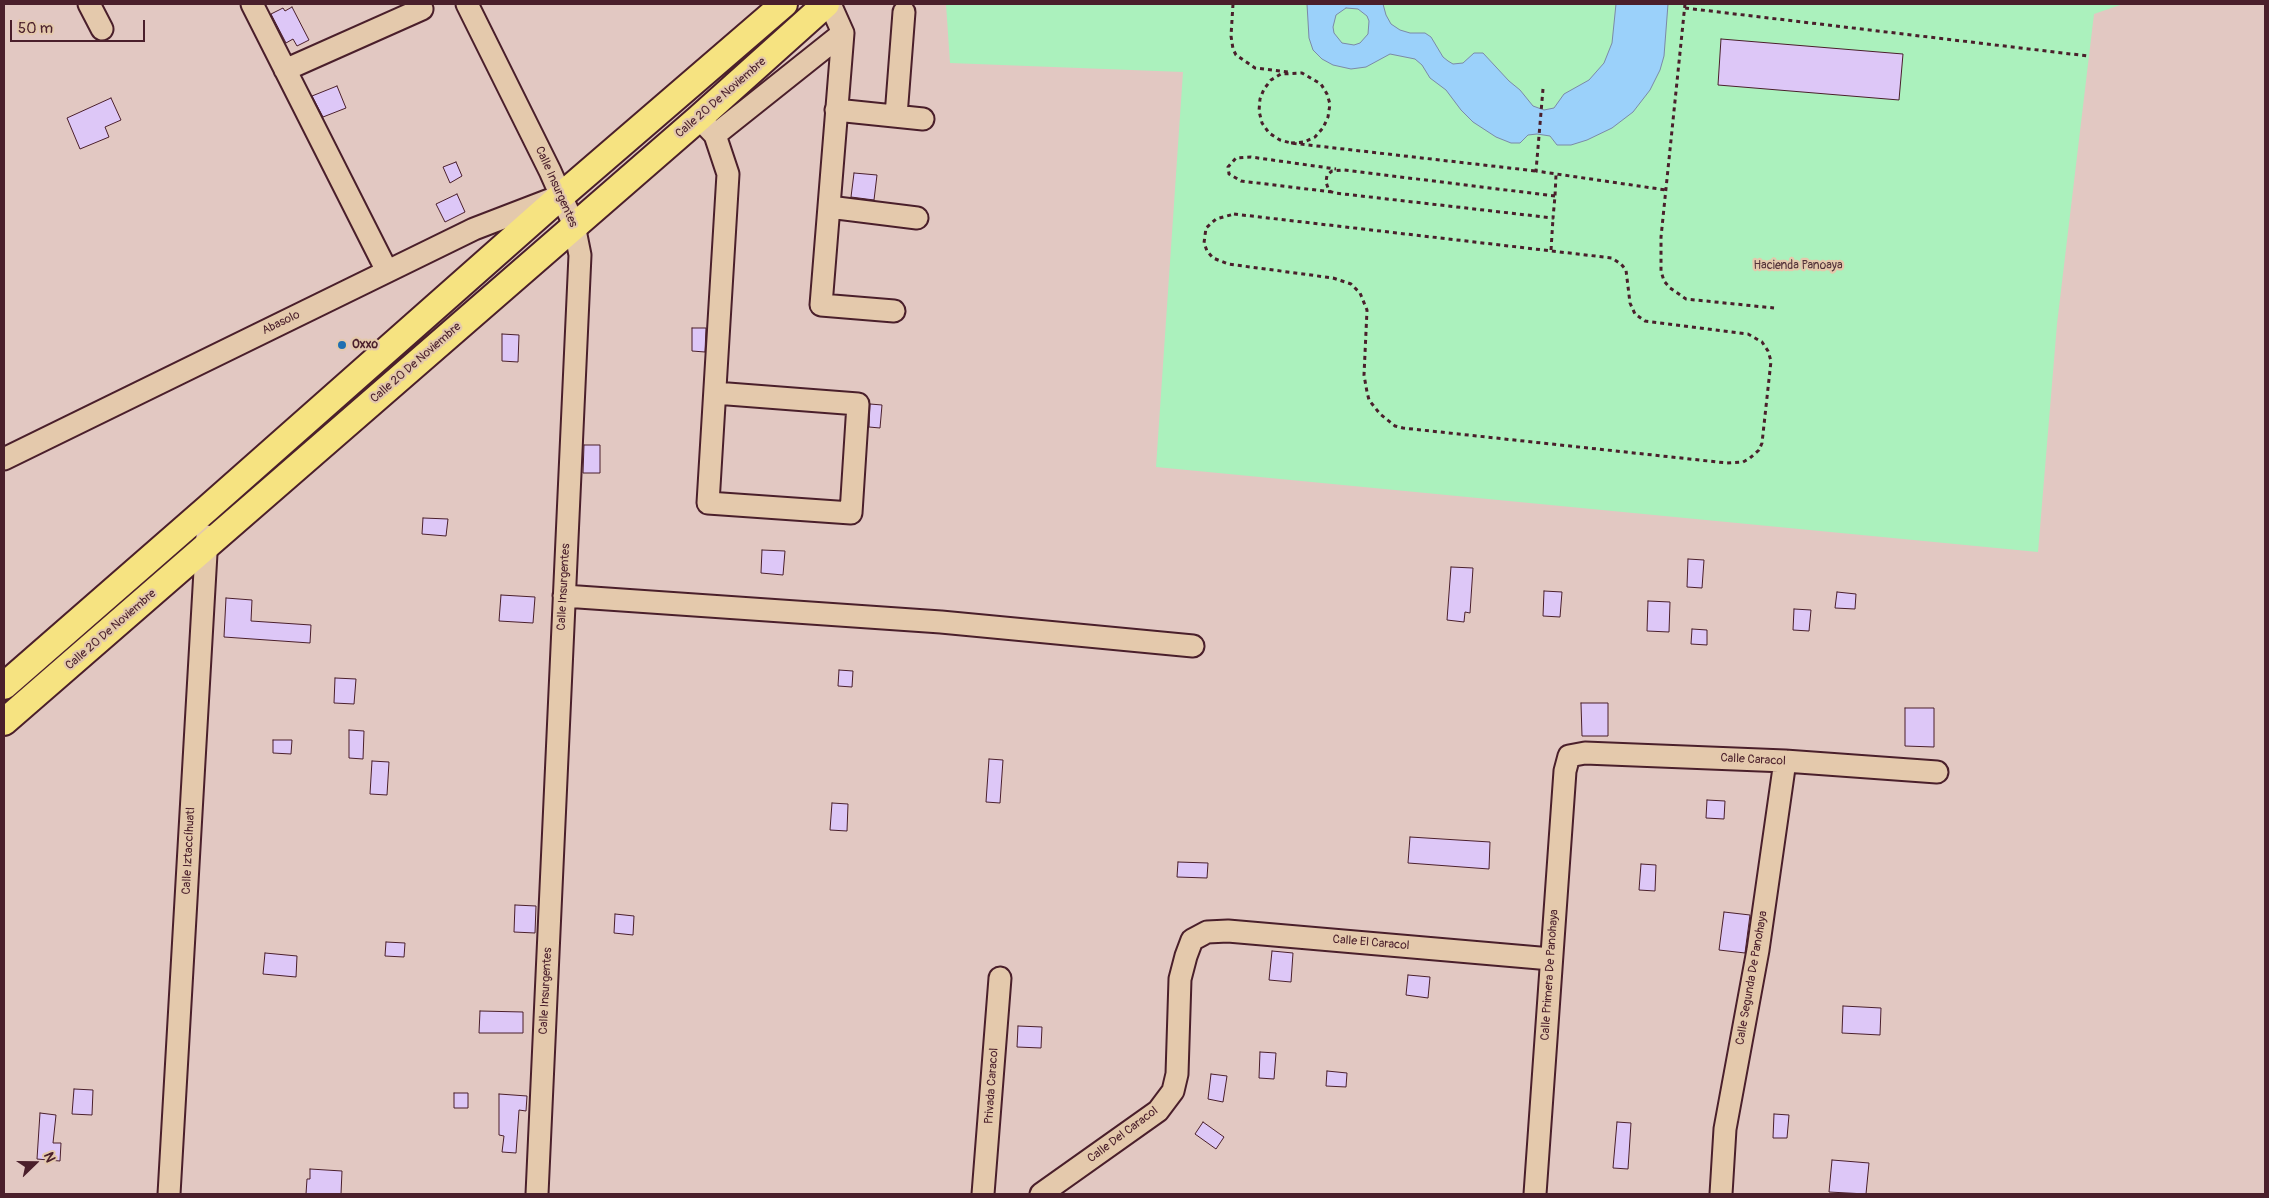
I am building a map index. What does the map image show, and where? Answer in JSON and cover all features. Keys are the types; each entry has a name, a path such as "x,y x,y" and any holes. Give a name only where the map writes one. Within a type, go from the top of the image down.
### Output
{"main road":[{"path":"4,686 561,196 784,4"},
{"name":"Calle 20 De Noviembre","path":"4,722 574,225 707,127 828,4"}],"street":[{"path":"89,4 102,29"},
{"path":"252,4 387,271"},
{"name":"Calle Insurgentes","path":"467,4 561,196 574,225 580,255 537,1194"},
{"path":"828,4 843,33 821,304 894,311"},
{"path":"285,70 422,10"},
{"path":"896,116 904,12"},
{"path":"715,392 858,404 851,513 708,503 728,174 707,127 843,33"},
{"path":"836,110 923,119"},
{"name":"Abasolo","path":"4,459 474,229 561,196"},
{"path":"829,208 916,218"},
{"name":"Calle Iztaccíhuatl","path":"169,1194 208,508"},
{"path":"564,596 941,622 1193,646"},
{"name":"Calle Caracol","path":"1569,756 1585,753 1786,762 1937,772"},
{"name":"Calle Primera De Panohaya","path":"1535,1194 1565,771 1569,756"},
{"name":"Calle Segunda De Panohaya","path":"1721,1194 1725,1129 1758,950 1786,762"},
{"name":"Calle El Caracol","path":"1192,940 1207,932 1228,931 1551,959"},
{"name":"Calle Del Caracol","path":"1041,1194 1158,1111 1173,1091 1177,1074 1180,979 1192,940"},
{"name":"Privada Caracol","path":"983,1194 1000,978"}],"path":[{"path":"1234,4 1231,36 1236,55 1255,68 1302,73 1321,84 1327,94 1330,104 1328,117 1319,132 1304,142 1291,143"},
{"path":"1774,308 1686,299 1670,288 1664,280 1660,261 1685,6 2088,56"},
{"path":"1291,72 1281,74 1271,80 1264,89 1260,99 1259,111 1262,123 1269,133 1280,140 1291,143 1536,171 1666,190"},
{"path":"1536,171 1543,89"},
{"path":"1553,218 1241,181 1229,174 1228,166 1236,158 1251,157 1555,196"},
{"path":"1335,193 1328,188 1326,177 1334,170 1344,170"},
{"path":"1551,250 1556,175"},
{"path":"1234,214 1551,250 1604,256 1619,262 1628,274 1630,303 1635,314 1645,322 1748,334 1762,342 1770,356 1771,366 1764,436 1755,455 1743,462 1727,463 1396,426 1386,420 1374,408 1366,392 1364,375 1366,306 1351,284 1333,278 1219,261 1207,251 1204,236 1209,224 1216,218 1234,214"}],"green space":[{"name":"Hacienda Panoaya","path":"946,4 2123,4 2094,14 2057,324 2038,552 1156,467 1183,72 950,63"}],"water":[{"path":"1307,4 1383,4 1391,24 1400,30 1410,33 1425,33 1431,37 1443,57 1453,64 1463,63 1474,53 1483,53 1520,90 1533,106 1544,110 1554,108 1564,94 1589,80 1604,63 1612,43 1616,4 1668,4 1664,56 1660,70 1650,90 1633,112 1612,128 1587,140 1571,145 1557,145 1550,136 1537,134 1528,135 1520,143 1511,143 1496,137 1473,122 1446,90 1430,78 1422,65 1415,59 1390,54 1366,67 1351,69 1333,65 1322,59 1313,50 1309,38","holes":["1346,8 1358,9 1367,16 1369,21 1368,34 1360,43 1354,45 1342,43 1334,33 1333,27 1336,15"]}],"building":[{"path":"292,7 309,40 297,46 293,39 286,43 271,14 283,8 285,11"},
{"path":"1721,39 1903,54 1899,100 1718,85"},
{"path":"337,86 346,108 323,117 312,96"},
{"path":"111,98 121,120 105,127 109,137 80,149 67,118"},
{"path":"456,162 462,176 450,183 443,167"},
{"path":"854,173 877,175 874,200 851,197"},
{"path":"457,194 465,212 445,222 436,204"},
{"path":"692,328 706,328 705,352 692,351"},
{"path":"502,334 519,335 518,362 502,361"},
{"path":"870,404 882,405 880,428 869,427"},
{"path":"584,445 600,445 600,473 583,473"},
{"path":"423,518 448,519 446,536 422,534"},
{"path":"762,550 785,551 783,575 761,573"},
{"path":"1688,559 1704,560 1702,588 1687,587"},
{"path":"1451,567 1473,568 1470,613 1465,612 1464,622 1447,620"},
{"path":"1544,591 1562,592 1560,617 1543,616"},
{"path":"1837,592 1856,594 1855,609 1835,608"},
{"path":"501,595 535,597 533,623 499,621"},
{"path":"226,598 252,600 251,621 311,625 310,643 224,637"},
{"path":"1648,601 1670,602 1669,632 1647,631"},
{"path":"1794,609 1811,610 1809,631 1793,630"},
{"path":"1692,629 1707,630 1707,645 1691,644"},
{"path":"839,670 853,671 852,687 838,686"},
{"path":"335,678 356,679 354,704 334,703"},
{"path":"1581,703 1608,703 1608,736 1582,736"},
{"path":"1905,708 1934,708 1934,747 1905,746"},
{"path":"349,730 364,731 363,759 349,758"},
{"path":"273,740 292,740 291,754 273,753"},
{"path":"989,759 1003,760 1000,803 986,802"},
{"path":"372,761 389,762 387,795 370,794"},
{"path":"1707,800 1725,801 1724,819 1706,818"},
{"path":"832,803 848,804 847,831 830,830"},
{"path":"1410,837 1490,842 1489,869 1408,863"},
{"path":"1178,862 1208,863 1207,878 1177,877"},
{"path":"1641,864 1656,865 1655,891 1639,890"},
{"path":"515,905 536,906 535,933 514,932"},
{"path":"1724,912 1750,915 1745,953 1719,950"},
{"path":"615,914 634,916 633,935 614,933"},
{"path":"386,942 405,943 404,957 385,956"},
{"path":"1272,951 1293,953 1291,982 1269,980"},
{"path":"265,953 297,956 296,977 263,974"},
{"path":"1408,975 1430,977 1428,998 1406,995"},
{"path":"1843,1006 1881,1008 1880,1035 1842,1033"},
{"path":"480,1011 523,1012 523,1033 479,1033"},
{"path":"1018,1026 1042,1027 1041,1048 1017,1047"},
{"path":"1260,1052 1276,1053 1274,1079 1259,1078"},
{"path":"1327,1071 1347,1073 1346,1087 1326,1086"},
{"path":"1211,1074 1227,1076 1223,1102 1208,1099"},
{"path":"74,1089 93,1090 92,1115 72,1114"},
{"path":"454,1093 468,1093 468,1108 454,1108"},
{"path":"499,1094 527,1096 526,1111 519,1110 516,1153 502,1152 504,1136 499,1135"},
{"path":"40,1113 56,1115 53,1143 61,1143 60,1161 37,1159"},
{"path":"1774,1114 1789,1115 1787,1138 1773,1138"},
{"path":"1203,1122 1224,1137 1216,1149 1195,1134"},
{"path":"1617,1122 1631,1123 1628,1169 1613,1168"},
{"path":"1832,1160 1869,1163 1866,1194 1829,1192"},
{"path":"310,1169 342,1171 341,1194 306,1194 307,1179 310,1179"}],"place":[{"name":"Oxxo","path":"342,345"}]}
